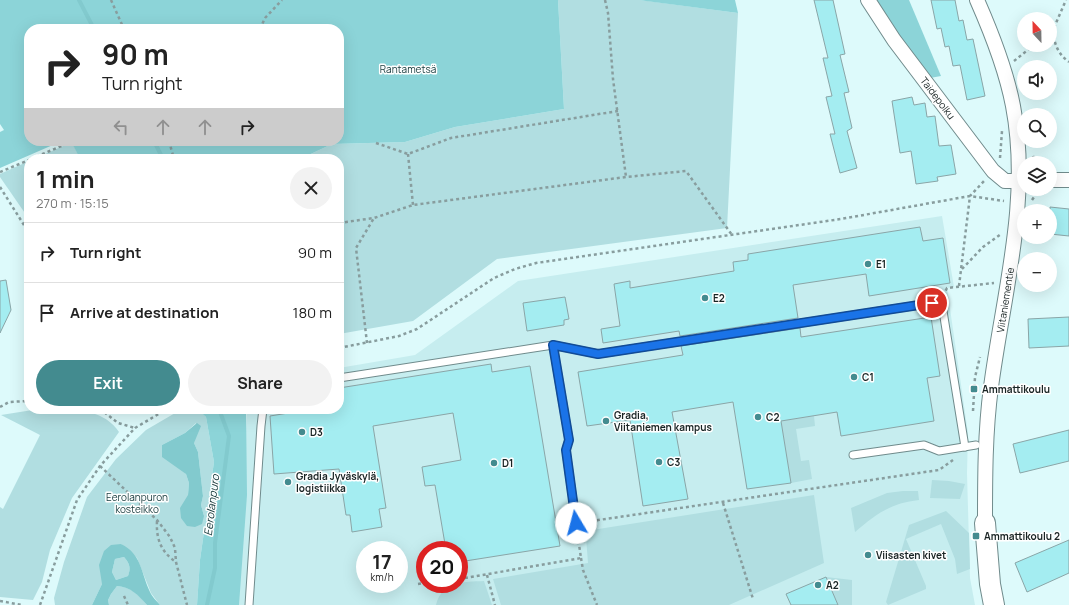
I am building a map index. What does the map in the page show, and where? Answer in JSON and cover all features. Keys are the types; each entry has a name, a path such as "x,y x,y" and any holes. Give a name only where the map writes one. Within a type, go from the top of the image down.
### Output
{"street":[{"name":"Taidepolku","path":"868,0 894,40 993,172 1005,180 1017,181"},
{"name":"Viitaniementie","path":"977,0 994,39 1010,94 1013,107 1018,156"},
{"path":"1057,180 1069,180"},
{"name":"Viitaniementie","path":"994,605 990,584 985,523 985,474 990,388 1015,234 1019,196"}],"lane":[{"path":"344,377 553,345 598,354 932,303 939,304 943,311 965,447"},
{"path":"553,345 569,440 566,450 576,523"},
{"path":"249,605 262,414"},
{"path":"853,455 924,445 939,451 976,445"}],"path":[{"path":"112,0 122,24"},
{"path":"262,24 265,18 282,0"},
{"path":"605,0 608,13 613,79 626,177"},
{"path":"1057,19 1066,0"},
{"path":"1057,48 1061,57 1069,62"},
{"path":"1014,61 1025,52"},
{"path":"376,143 408,154 451,138 618,111"},
{"path":"42,154 61,146"},
{"path":"408,154 413,205"},
{"path":"0,172 24,162"},
{"path":"344,222 374,218 413,205 626,177 686,172 732,235"},
{"path":"0,187 24,225"},
{"path":"959,286 970,196"},
{"path":"344,347 400,336 418,329 494,278 529,265 841,219 970,196 1018,203"},
{"path":"367,343 356,248 374,218"},
{"path":"961,269 983,247 1005,232"},
{"path":"939,304 947,288 998,283"},
{"path":"0,407 9,402 24,401"},
{"path":"108,414 118,423 135,428"},
{"path":"40,605 77,500 100,466 135,428 159,414"},
{"path":"597,605 583,570 576,523 723,503 939,470 976,445"},
{"path":"100,466 157,520 175,548 176,562 187,605"},
{"path":"723,503 753,599"},
{"path":"157,520 158,539 163,551 176,562"},
{"path":"468,578 581,558"},
{"path":"487,575 495,605"},
{"path":"124,596 128,605"},
{"path":"0,601 22,605"}],"shaded area":[{"name":"Gradia, Viitaniemen kampus","path":"942,216 954,287 947,288 968,433 967,473 970,578 975,605 238,605 247,414 344,414 344,367 415,355 518,281"},
{"path":"197,423 201,426 194,443 198,452 203,496 201,505 204,516 202,524 195,527 187,526 181,518 180,508 188,495 189,483 186,474 162,457 162,445 185,433"},
{"path":"121,544 133,553 140,565 151,594 160,605 147,605 130,590 117,586 108,600 109,605 92,605 102,584 99,565 104,551 111,545","holes":["124,557 129,564 128,576 116,580 112,572 115,559"]}],"green space":[{"name":"Rantametsä","path":"0,0 558,0 564,109 455,127 405,142 344,144 344,24 24,24 24,146 51,146 32,154 24,154 24,158 0,168 0,132 4,130 0,124"},
{"path":"558,0 640,0 738,13 727,228 497,259 413,321 344,333 344,154 311,154 328,146 344,146 344,144 405,142 455,127 564,109"},
{"path":"640,0 735,0 738,13 646,1"},
{"path":"877,0 909,0 941,76 930,78 885,16"},
{"path":"63,146 74,146 78,154 45,154"},
{"name":"Rantametsä","path":"74,146 328,146 311,154 78,154"},
{"path":"24,163 24,212 0,177 0,174"},
{"path":"24,411 24,414 96,414 112,424 119,432 72,498 50,550 42,582 33,600 0,597 0,507 3,509 40,435 1,415"},
{"name":"Eerolanpuron kosteikko","path":"173,414 203,414 206,417 214,462 200,560 197,605 160,605 151,593 137,558 121,544 102,579 102,584 92,605 55,605 54,598 64,562 87,497 116,459 146,430","holes":["196,423 194,443 198,452 203,496 201,505 204,516 188,495 189,483 186,474 162,445 185,433"]},
{"path":"203,414 246,414 247,495 239,605 197,605 200,560 214,462 206,417"},
{"path":"814,416 815,426 796,429 801,461 809,460 812,479 791,483 781,421"},
{"path":"932,480 965,484 960,499 930,498"},
{"path":"918,491 919,500 909,501 884,510 855,532 851,508 887,493"},
{"path":"814,495 824,563 729,605 501,605 493,579 588,563 586,537 592,530"},
{"path":"946,511 969,533 970,569 957,574 955,559 941,524 906,539 926,589 888,605 886,602 909,525"},
{"path":"124,557 129,566 128,576 116,580 112,572 115,559"},
{"path":"826,577 852,580 852,605 838,605"},
{"path":"484,581 492,605 436,605 442,593 468,593 468,582"},
{"path":"117,586 134,592 147,605 109,605 108,600"}],"building":[{"path":"814,0 833,0 845,54 840,55 849,92 844,93 852,128 847,131 857,168 840,173 830,134 835,134 826,97 832,96 823,58 828,58"},
{"path":"931,0 955,0 959,21 963,20 967,40 973,39 985,96 967,100 960,65 953,66 949,46 945,47 941,28 937,29"},
{"path":"912,97 914,105 925,103 927,117 935,116 939,146 951,145 956,174 937,177 938,181 916,184 911,151 900,153 892,101"},
{"path":"1057,208 1069,209 1069,236 1057,235"},
{"path":"920,227 923,241 943,238 950,283 869,296 866,274 793,285 798,318 680,336 679,331 603,343 601,329 620,326 614,284 630,281 630,288 734,271 733,262 748,260 748,254"},
{"path":"6,280 11,310 0,333 0,281"},
{"path":"565,297 569,319 564,320 564,325 527,331 523,303"},
{"path":"931,317 940,376 927,378 934,421 841,436 837,412 781,421 791,483 747,489 733,402 672,412 688,499 643,506 630,420 587,426 578,372 683,355 681,346 800,328 801,337"},
{"path":"1069,317 1069,346 1029,348 1028,319"},
{"name":"D1","path":"491,364 492,372 530,366 560,546 468,561 468,541 444,541 435,485 425,486 422,467 461,460 453,413 373,426 386,508 379,509 382,527 352,532 350,515 346,515 339,469 274,474 270,416 282,414 344,414 344,387"},
{"path":"1069,430 1069,461 1020,473 1013,444"},
{"path":"1069,540 1069,573 1027,592 1015,563"},
{"name":"A2","path":"826,577 838,605 791,605 786,594"}],"waterway":[{"name":"Eerolanpuro","path":"79,0 91,24"},
{"name":"Eerolanpuro","path":"156,146 160,154"},
{"name":"Eerolanpuro","path":"207,605 215,568 215,543 229,436 221,414"}],"place":[{"name":"E1","path":"868,264"},
{"name":"E2","path":"705,298"},
{"name":"C1","path":"854,377"},
{"name":"Ammattikoulu","path":"974,389"},
{"name":"C2","path":"758,417"},
{"name":"Gradia, Viitaniemen kampus","path":"606,421"},
{"name":"D3","path":"302,432"},
{"name":"C3","path":"659,462"},
{"name":"D1","path":"494,463"},
{"name":"Gradia Jyväskylä, logistiikka","path":"288,482"},
{"name":"Ammattikoulu 2","path":"976,536"},
{"name":"Viisasten kivet","path":"868,555"},
{"name":"A2","path":"818,585"}],"route":[{"path":"576,523 566,450 569,440 553,345 598,354 932,303"}]}
